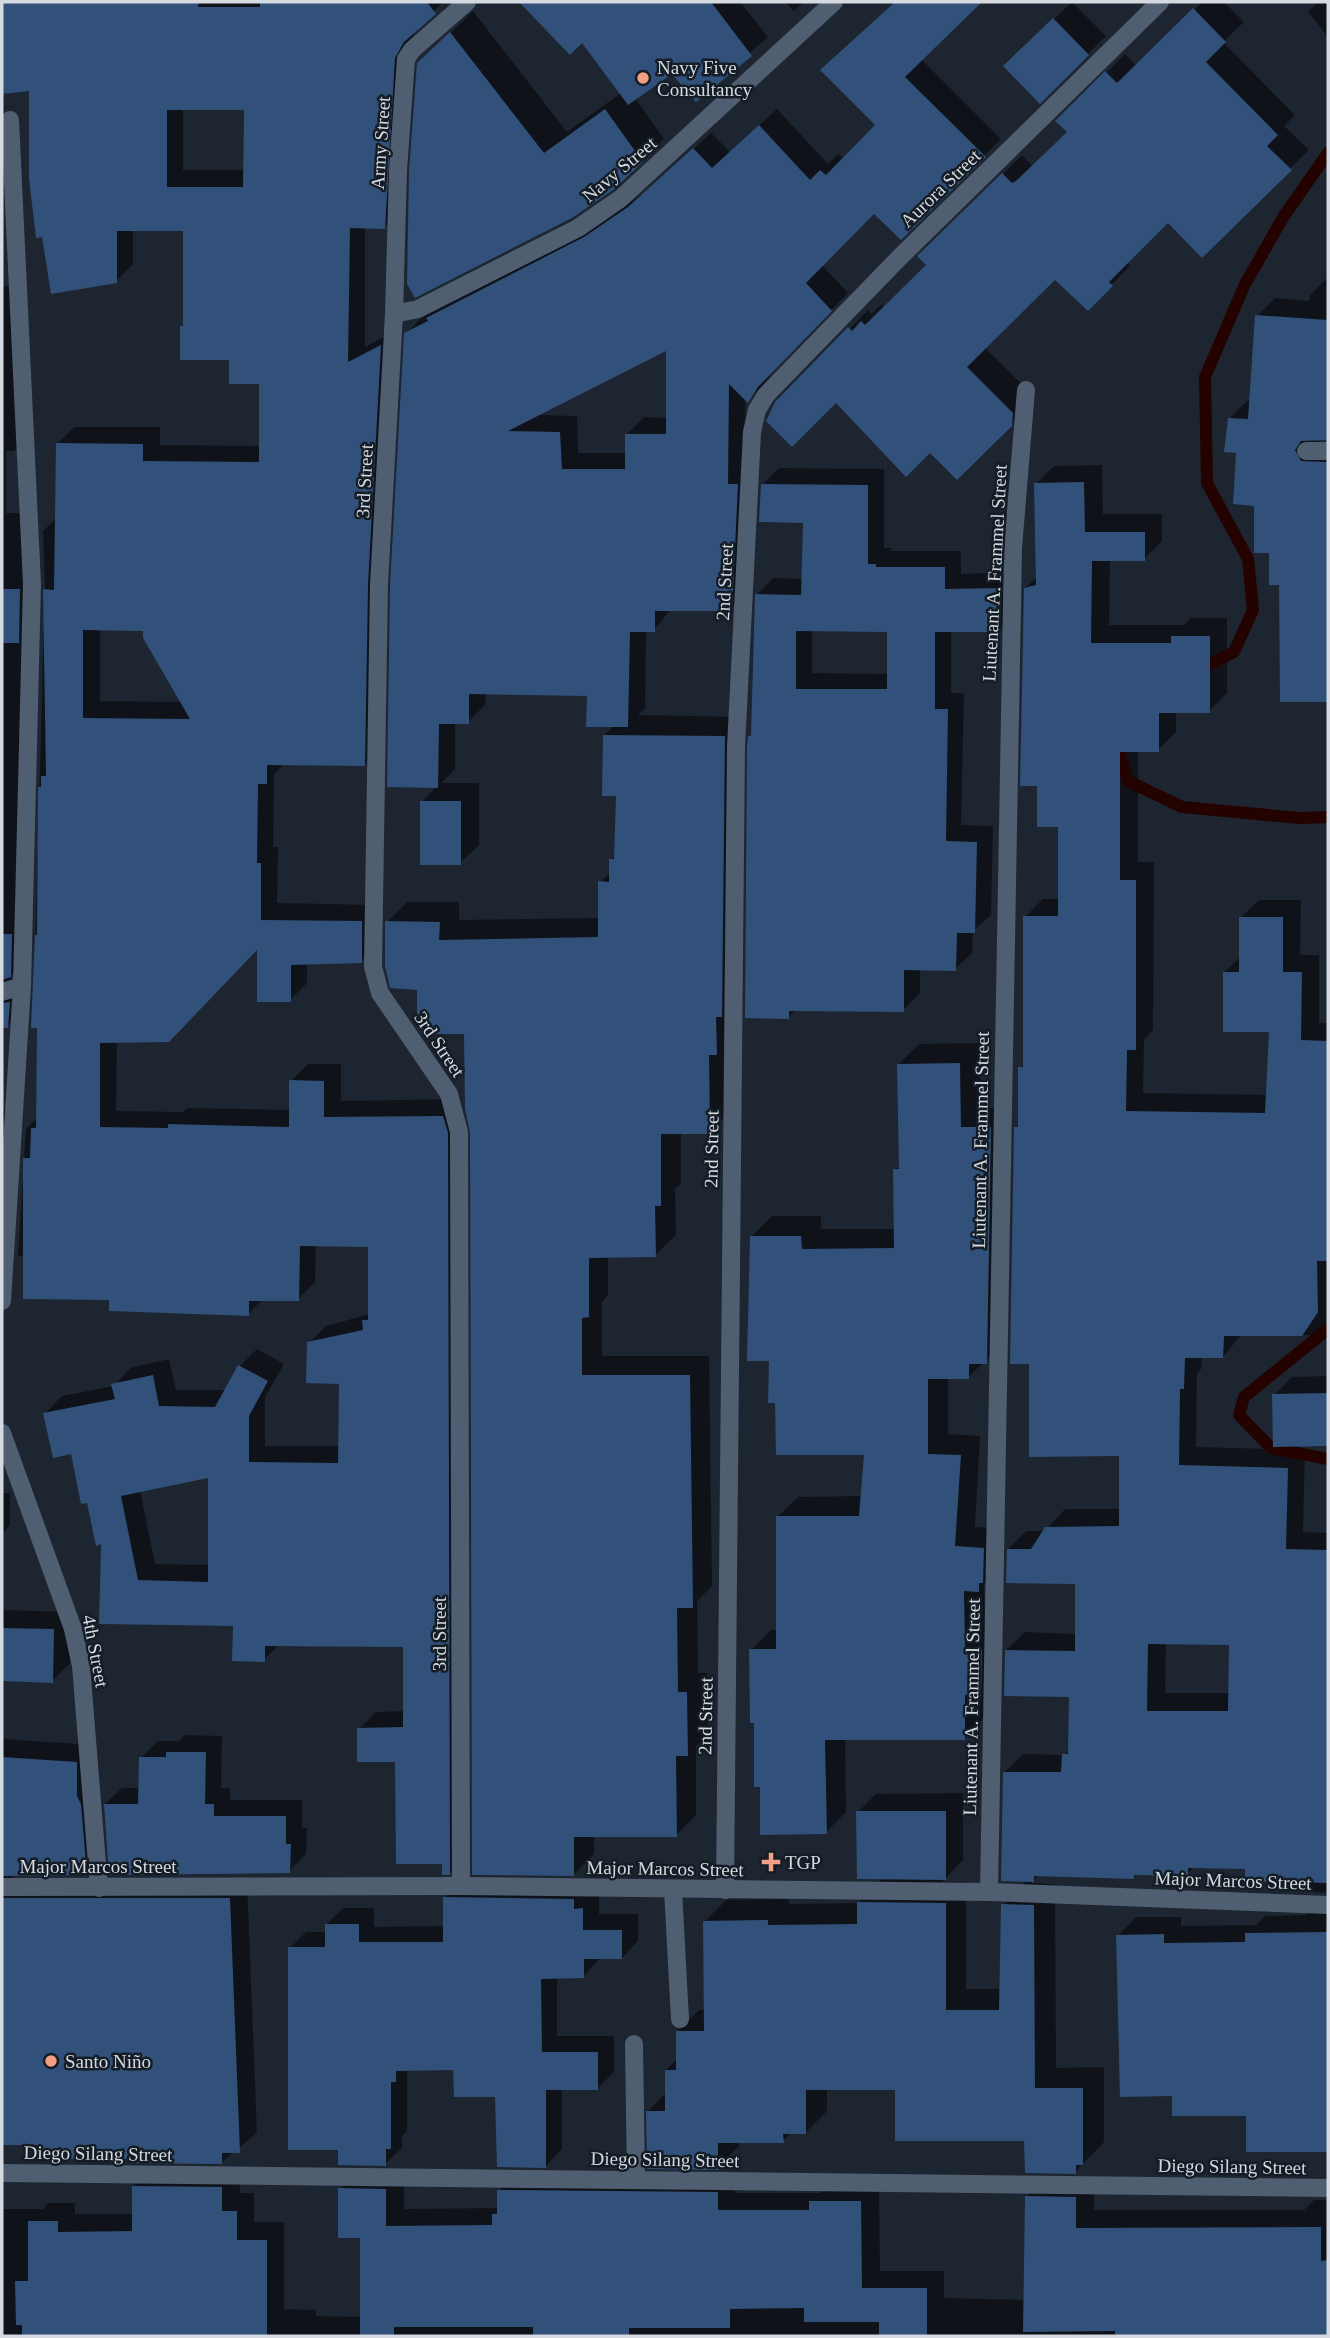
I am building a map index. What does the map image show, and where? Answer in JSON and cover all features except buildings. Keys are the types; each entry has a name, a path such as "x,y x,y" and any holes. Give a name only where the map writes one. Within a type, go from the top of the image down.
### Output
{"street":[{"name":"Army Street","path":"394,314 398,170 407,59 412,50 467,2"},
{"name":"Navy Street","path":"394,314 418,309 578,228 621,199 834,2"},
{"name":"Aurora Street","path":"757,410 766,395 899,258 1160,2"},
{"path":"2,1301 22,986 32,560 10,120"},
{"name":"3rd Street","path":"394,314 379,585 373,967 380,993 449,1094 458,1132 461,1886"},
{"name":"Liutenant A. Frammel Street","path":"989,1892 1013,548 1027,390"},
{"name":"2nd Street","path":"725,1889 736,747 752,432 757,410"},
{"path":"1306,451 1328,451"},
{"path":"2,992 22,986"},
{"name":"4th Street","path":"2,1433 73,1629 81,1667 99,1888"},
{"name":"Major Marcos Street","path":"2,1887 461,1886 989,1892 1328,1905"},
{"path":"673,1889 680,2019"},
{"path":"634,2045 636,2180"},
{"name":"Diego Silang Street","path":"2,2173 1328,2188"}],"waterway":[{"path":"1197,671 1234,652 1253,610 1248,559 1207,483 1205,377 1245,284 1284,216 1328,153"},
{"path":"1116,741 1128,781 1182,807 1300,818 1328,817"},
{"path":"1328,1329 1244,1397 1239,1415 1271,1448 1328,1459"}],"place":[{"name":"Navy Five Consultancy","path":"643,78"},
{"name":"TGP","path":"771,1862"},
{"name":"Santo Niño","path":"51,2061"}]}
